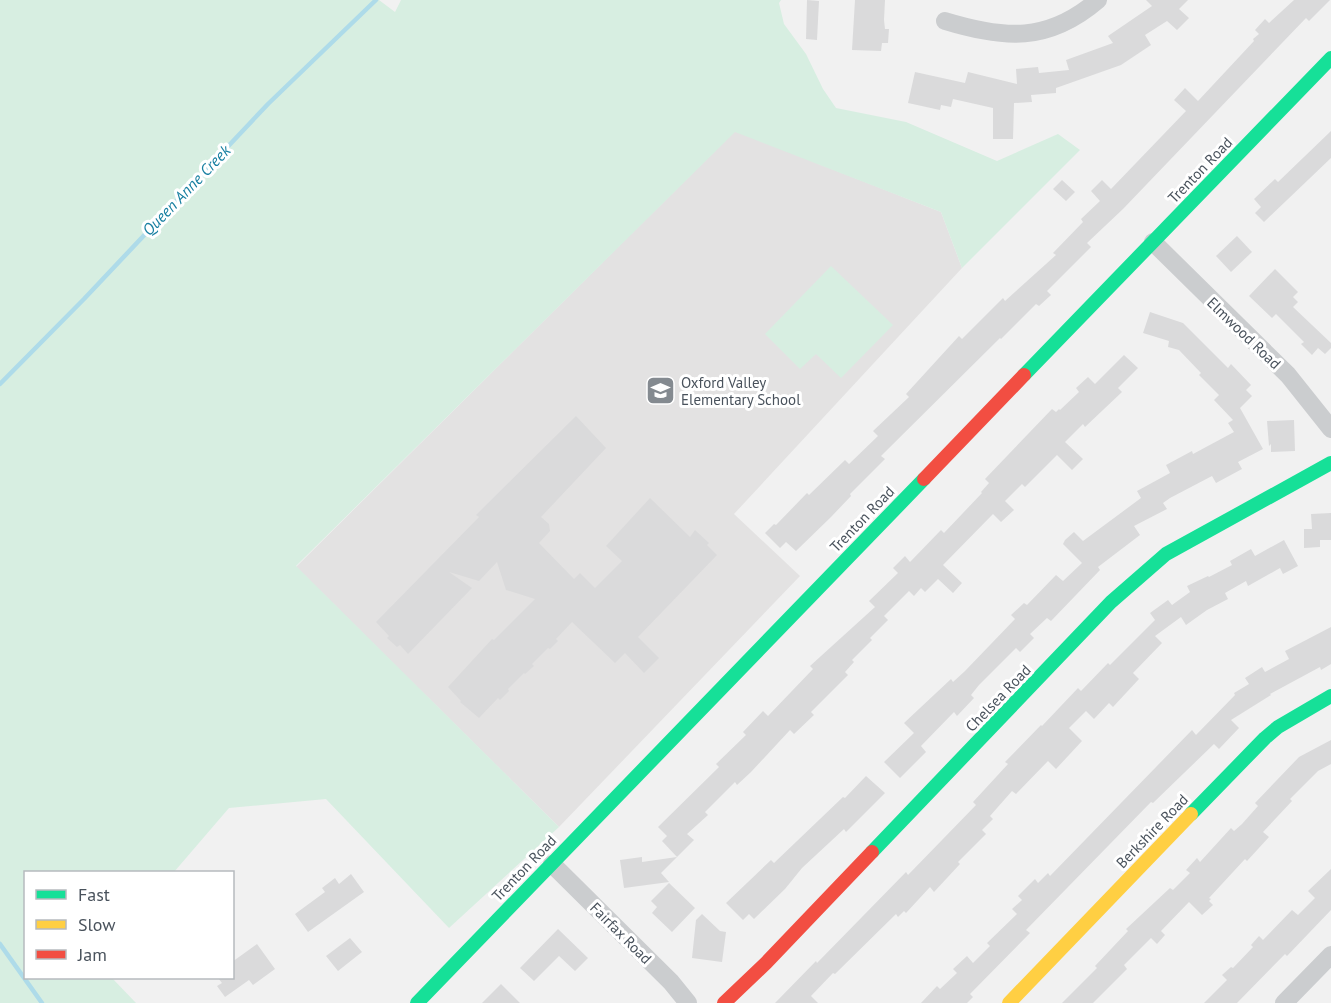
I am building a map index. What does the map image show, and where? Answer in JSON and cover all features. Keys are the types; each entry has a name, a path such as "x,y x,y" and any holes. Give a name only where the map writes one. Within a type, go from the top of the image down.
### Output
{"main road":[{"name":"Trenton Road","path":"417,1003 1331,58"},
{"name":"Chelsea Road","path":"724,1003 766,963 1112,602 1142,574 1182,544 1331,463"},
{"name":"Berkshire Road","path":"1009,1003 1265,738 1278,727 1331,696"}],"street":[{"path":"945,21 994,34 1034,33 1068,22 1098,0"},
{"name":"Elmwood Road","path":"1153,243 1288,375 1331,429"},
{"name":"Fairfax Road","path":"552,864 671,982 688,1003"},
{"path":"1284,1003 1331,955"}],"shaded area":[{"name":"Oxford Valley Elementary School","path":"735,131 941,212 962,268 734,514 800,576 559,827 296,567"}],"green space":[{"path":"0,0 379,0 395,12 401,0 781,0 779,3 784,24 806,54 823,89 836,108 906,122 997,161 1058,134 1080,150 962,268 941,212 735,132 296,566 559,827 449,928 326,799 229,808 175,871 24,871 24,979 113,979 136,1003 0,1003"},
{"path":"831,266 893,325 841,378 816,354 800,369 765,334"}],"building":[{"path":"807,0 819,1 817,40 806,39"},
{"path":"855,0 885,0 884,20 885,29 889,29 888,43 882,43 881,51 852,50"},
{"path":"1146,0 1188,0 1179,9 1189,18 1177,30 1167,21 1145,35 1151,45 1121,65 1056,88 1056,93 1031,95 1032,102 1014,103 1013,139 993,139 993,108 953,99 951,107 941,105 940,110 908,103 915,72 965,83 968,72 1017,84 1016,69 1038,67 1039,73 1069,70 1066,60 1113,43 1108,36 1152,6"},
{"path":"1294,0 1330,0 1309,21 1306,18 1123,209 1087,243 1091,247 1047,291 1051,295 1039,306 1036,304 1000,338 881,456 885,459 831,517 796,551 786,542 780,548 765,533 845,460 849,464 878,436 873,431 909,397 906,394 959,336 962,339 1003,298 1005,301 1056,255 1053,253 1083,222 1081,219 1100,201 1091,191 1102,180 1111,189 1186,111 1174,100 1185,88 1198,101 1254,41 1253,39 1259,34 1255,30 1265,19 1269,23"},
{"path":"1331,131 1331,158 1264,222 1255,213 1261,207 1254,199 1275,179 1278,182"},
{"path":"1062,180 1075,192 1066,201 1053,189"},
{"path":"1237,236 1252,252 1231,272 1216,256"},
{"path":"1275,269 1298,292 1293,297 1298,302 1293,307 1331,343 1331,348 1325,354 1318,348 1312,355 1301,344 1304,342 1276,314 1272,318 1249,296"},
{"path":"1150,312 1183,323 1228,368 1231,364 1251,385 1246,390 1252,396 1240,408 1263,449 1238,462 1242,469 1216,483 1212,476 1170,498 1163,503 1167,509 1134,526 1140,535 1098,567 1100,570 1051,621 1047,618 1030,634 1034,638 1020,652 1016,648 979,685 971,695 974,698 957,716 954,712 921,746 926,752 900,778 884,762 914,733 904,723 951,679 953,682 965,671 1015,619 1011,615 1024,603 1027,605 1056,575 1063,581 1082,563 1063,544 1065,540 1074,532 1083,541 1141,498 1137,491 1170,473 1166,465 1192,451 1193,454 1234,432 1228,423 1233,420 1214,400 1219,395 1199,375 1201,373 1179,350 1168,347 1169,341 1143,333"},
{"path":"1124,355 1138,368 1118,388 1122,392 1085,427 1083,424 1065,442 1083,459 1072,470 1057,455 1025,487 1022,484 1005,501 1014,510 1001,522 993,514 943,565 962,583 953,593 938,579 925,592 921,588 914,596 909,591 884,616 888,620 852,660 854,662 845,672 848,675 811,712 814,715 794,734 790,730 751,772 737,785 735,782 705,812 708,815 687,834 694,840 677,857 662,841 667,836 658,827 719,767 716,764 746,735 743,732 763,711 768,716 813,669 810,666 875,607 869,601 898,573 893,568 905,556 910,562 941,530 944,533 982,493 989,483 985,479 1052,409 1056,412 1060,410 1079,392 1076,388 1088,377 1095,384"},
{"path":"576,416 606,448 541,517 549,524 550,531 539,543 574,579 580,573 595,588 622,561 606,546 650,498 690,537 695,530 709,543 707,545 717,555 638,637 659,658 644,673 625,653 615,663 572,622 556,639 558,641 532,664 534,666 479,718 460,702 448,687 492,639 494,640 535,599 506,590 497,562 479,581 449,572 472,588 408,654 400,645 397,647 387,638 389,636 376,622 479,517 476,515"},
{"path":"1294,420 1295,451 1271,452 1267,421"},
{"path":"1331,513 1331,540 1320,540 1320,547 1304,548 1304,529 1312,529 1311,514"},
{"path":"1284,540 1298,566 1283,574 1280,568 1248,586 1246,581 1225,593 1228,599 1186,625 1181,617 1155,636 1162,643 1133,673 1139,679 1113,707 1109,703 1094,719 1086,711 1069,728 1082,741 1056,769 1048,761 1016,794 1012,791 990,816 993,819 982,830 986,834 958,862 960,864 934,892 930,887 906,913 904,911 898,917 896,914 835,974 833,973 811,996 818,1003 775,1003 906,872 908,875 976,805 973,802 1008,764 1005,762 1041,725 1078,688 1081,691 1108,663 1110,665 1155,620 1150,613 1168,600 1172,605 1190,592 1187,586 1232,565 1230,561 1251,549 1255,556"},
{"path":"1331,627 1331,664 1321,670 1320,667 1270,694 1231,720 1239,728 1219,749 1214,744 1153,803 1151,802 1026,930 1030,933 970,994 973,997 967,1003 921,1003 937,986 940,989 957,973 953,969 967,956 973,963 990,946 987,943 1017,914 1012,909 1022,900 1018,896 1035,879 1038,883 1048,873 1050,876 1192,730 1196,735 1235,695 1234,693 1249,684 1245,678 1262,667 1265,672 1289,659 1285,651"},
{"path":"1331,740 1331,764 1318,771 1290,799 1292,801 1263,832 1269,837 1209,898 1213,905 1202,915 1189,902 1161,931 1165,935 1157,944 1151,938 1124,965 1127,969 1093,1003 1062,1003 1097,968 1095,966 1128,931 1126,929 1170,888 1173,890 1190,873 1186,870 1197,858 1200,862 1231,828 1234,831 1242,824 1258,806 1255,803 1299,757"},
{"path":"866,776 885,793 846,832 844,829 802,868 785,889 754,919 749,914 743,920 726,903 771,860 774,863"},
{"path":"642,857 642,862 677,857 661,873 669,882 624,888 620,860"},
{"path":"1331,869 1331,910 1237,1003 1204,1003 1227,980 1222,975 1231,967 1233,968 1253,947 1251,945 1259,936 1263,940 1292,910 1298,915 1315,898 1308,891"},
{"path":"351,874 364,892 308,932 295,914 325,892 322,888 335,878 339,884"},
{"path":"669,883 695,908 672,932 652,913 657,907 651,901"},
{"path":"702,914 720,931 726,932 722,962 692,958 696,920"},
{"path":"558,929 588,958 575,971 559,956 534,981 520,968"},
{"path":"350,938 362,952 338,971 326,956"},
{"path":"257,944 275,969 253,985 249,980 225,997 217,986 222,983 219,979 234,979 234,961"},
{"path":"501,984 520,1003 482,1003"}],"waterway":[{"name":"Queen Anne Creek","path":"0,384 84,299 268,104 376,0"},
{"name":"Queen Anne Creek","path":"0,944 24,978"},
{"name":"Queen Anne Creek","path":"25,979 42,1003"}],"traffic: fast":[{"path":"1024,375 1331,58"},
{"path":"872,852 1111,602 1166,554 1331,463"},
{"path":"417,1003 924,479"},
{"path":"1191,814 1278,727 1331,696"}],"traffic: slow":[{"path":"1009,1003 1191,814"}],"traffic: jam":[{"path":"924,479 1024,375"},
{"path":"724,1003 766,963 872,852"}],"place":[{"name":"Oxford Valley Elementary School","path":"660,391"}]}
